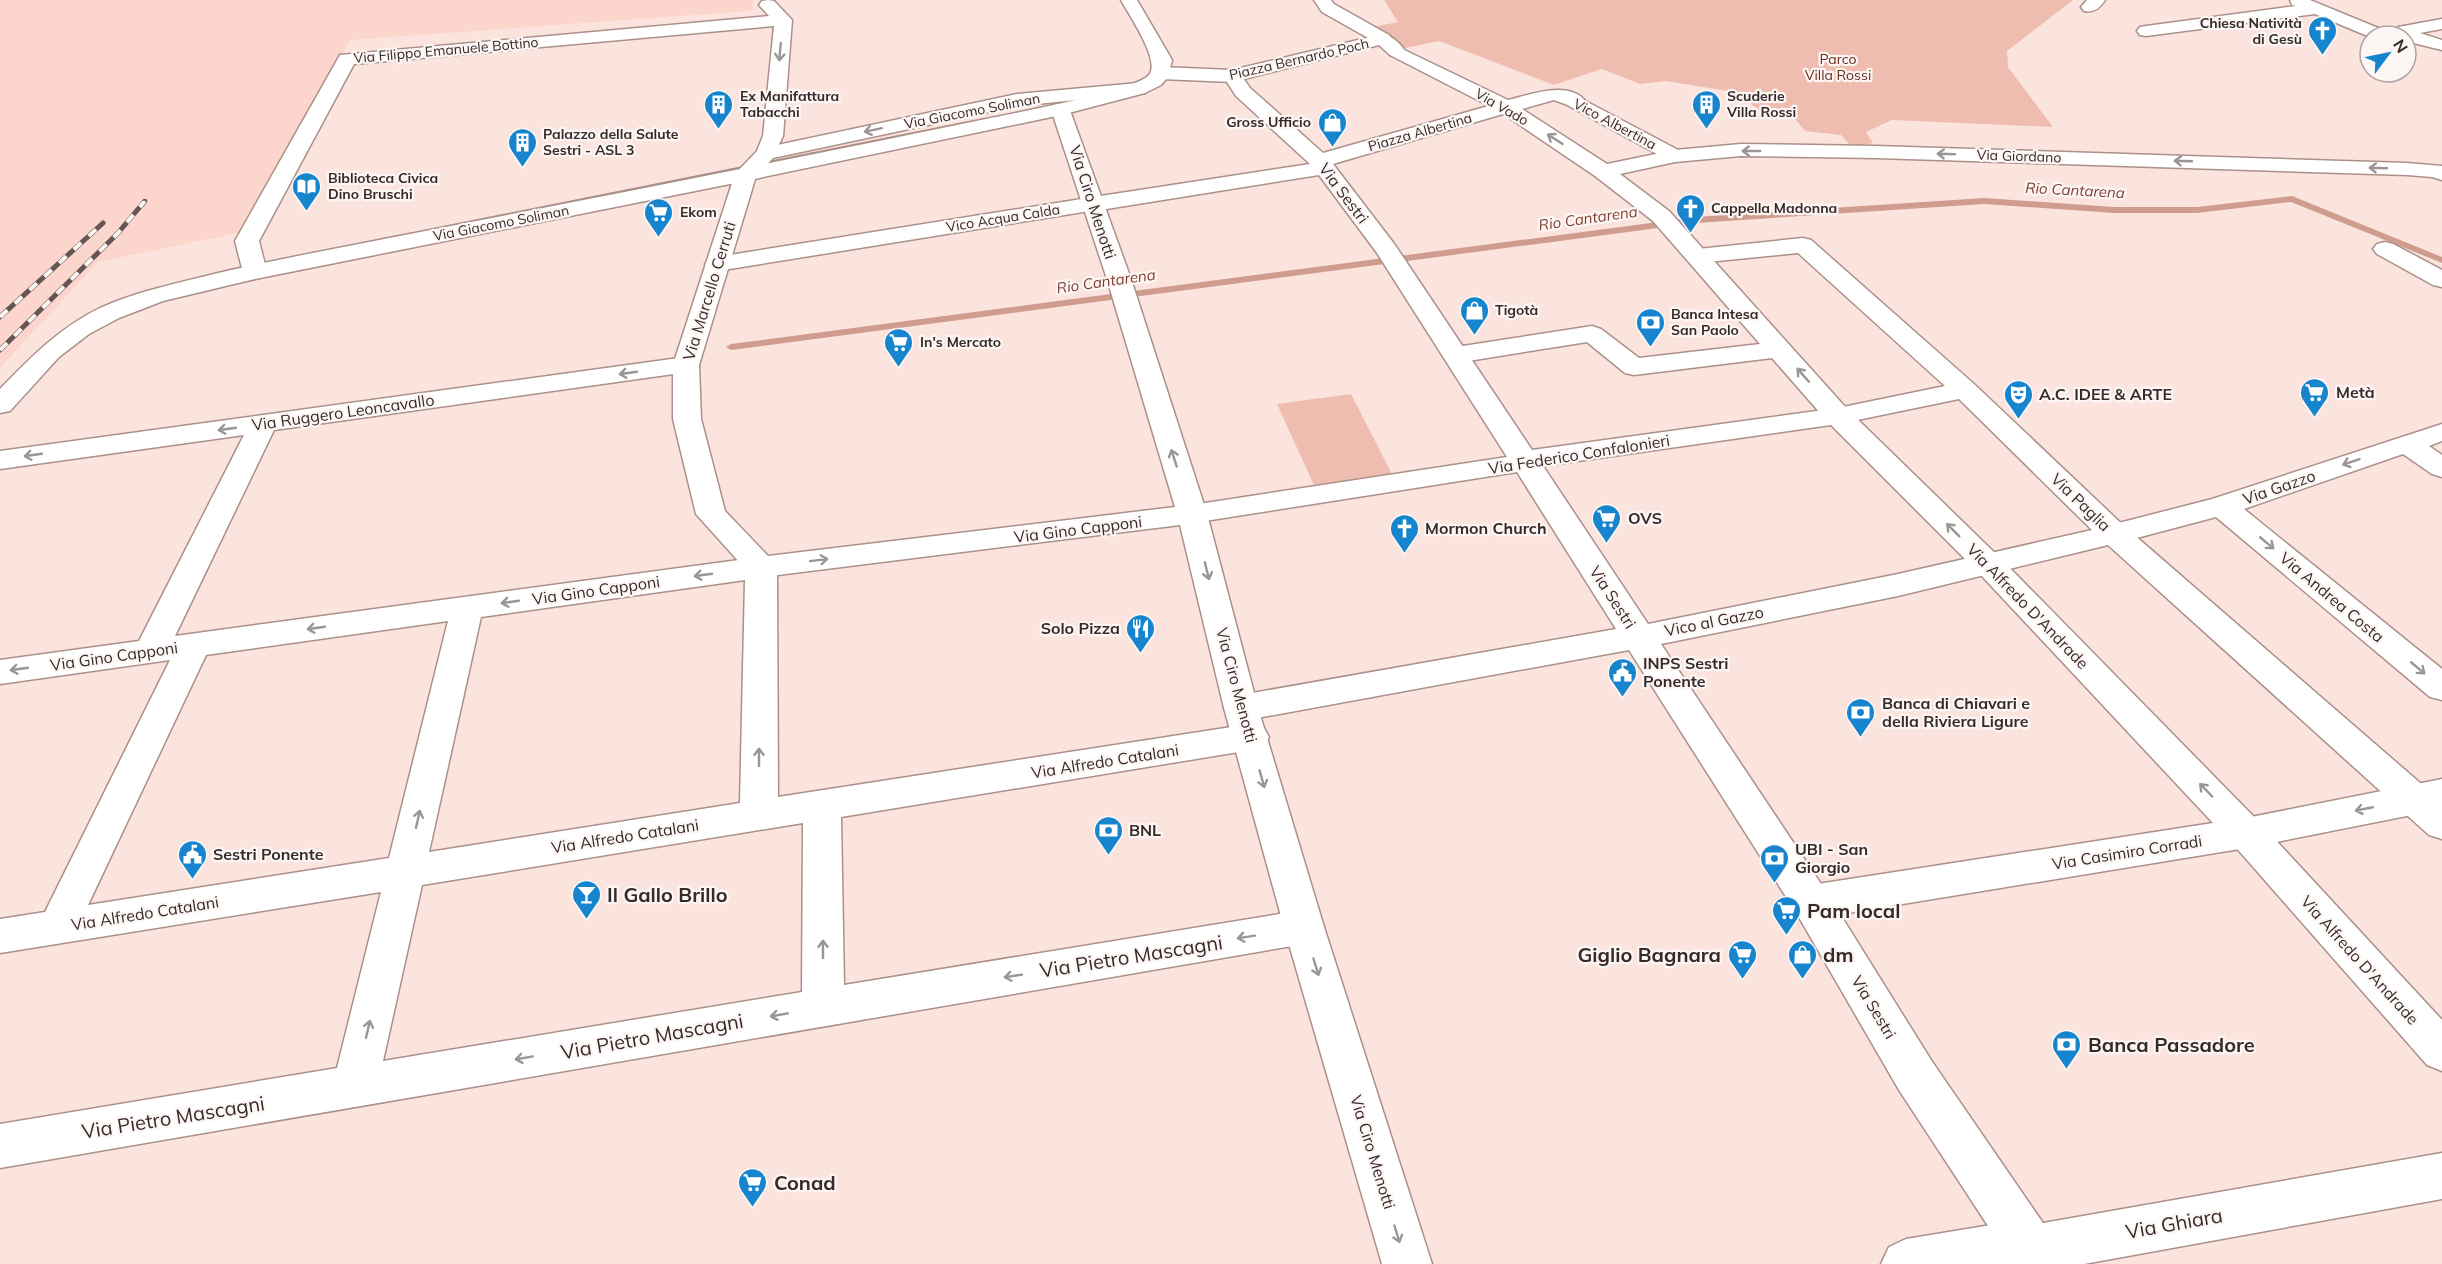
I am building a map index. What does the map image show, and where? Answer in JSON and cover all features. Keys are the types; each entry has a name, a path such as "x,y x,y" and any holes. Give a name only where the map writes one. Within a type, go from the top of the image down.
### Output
{"street":[{"path":"746,174 766,153 773,136 783,20 768,4 768,0"},
{"path":"1129,0 1163,60 1151,81"},
{"name":"Via Vado","path":"1322,0 1328,8 1506,107 1603,171"},
{"path":"2295,0 2358,26"},
{"path":"2146,31 2317,9"},
{"name":"Via Filippo Emanuele Bottino","path":"255,272 247,241 347,59 783,20"},
{"path":"2442,24 2404,31 2415,38 2442,45"},
{"name":"Piazza Bernardo Poch","path":"1151,81 1191,76 1232,76 1390,43"},
{"path":"2418,48 2442,55"},
{"name":"Via Sestri","path":"1232,76 1243,92 1322,164 1391,258 1525,460 1811,902 1915,1076 2037,1256"},
{"name":"Via Giacomo Soliman","path":"0,405 50,352 80,329 110,313 155,295 255,272 1061,109 1151,81"},
{"name":"Via Giacomo Soliman","path":"766,153 1017,100 1151,81"},
{"name":"Piazza Albertina","path":"1322,164 1555,94"},
{"name":"Vico Albertina","path":"1555,94 1576,102 1675,156"},
{"name":"Via Ciro Menotti","path":"1061,109 1119,279 1192,514 1246,723 1304,927 1407,1264"},
{"name":"Via Giordano","path":"1603,171 1675,156 1741,150 1876,152 2440,171"},
{"name":"Vico Acqua Calda","path":"717,264 1094,204 1322,164"},
{"name":"Via Alfredo D'Andrade","path":"1603,171 1671,226 1838,416 1990,566 2246,832 2442,1051"},
{"name":"Via Marcello Cerruti","path":"746,174 686,365 687,419 711,514 761,567"},
{"name":"Via Paglia","path":"1698,256 1803,245 1965,390 2114,534 2428,796 2442,824"},
{"path":"2385,249 2442,280"},
{"path":"1455,355 1592,334 1634,367 1780,348"},
{"name":"Via Ruggero Leoncavallo","path":"0,460 686,365"},
{"name":"Via Federico Confalonieri","path":"1192,514 1511,465 1525,460 1838,416 1965,390"},
{"path":"151,651 263,424"},
{"name":"Via Gazzo","path":"2114,534 2222,506 2442,432"},
{"path":"2407,444 2442,468"},
{"name":"Via Andrea Costa","path":"2222,506 2442,688"},
{"name":"Via Gino Capponi","path":"0,672 761,567 1192,514"},
{"name":"Vico al Gazzo","path":"1246,723 1638,637 1990,566 2114,534"},
{"path":"759,815 761,567"},
{"path":"355,1086 467,608"},
{"path":"58,926 194,645"},
{"name":"Via Alfredo Catalani","path":"0,937 822,806 1246,723"},
{"name":"Via Casimiro Corradi","path":"1811,902 2246,832 2428,796"},
{"path":"822,806 823,1008"},
{"name":"Via Pietro Mascagni","path":"0,1146 1304,927"},
{"name":"Via Ghiara","path":"1906,1264 1991,1249 2037,1256 2442,1176"}],"shaded area":[{"path":"0,0 753,0 752,11 350,40 248,231 98,262 0,368"}],"green space":[{"name":"Parco Villa Rossi","path":"1384,0 2073,0 2007,51 2008,67 2053,127 1892,120 1866,132 1873,143 1852,147 1841,135 1805,131 1795,119 1765,114 1734,92 1666,81 1640,84 1602,69 1554,85 1439,41 1401,49 1368,28 1398,22"},
{"path":"1351,394 1392,474 1314,485 1277,404"}],"waterway":[{"name":"Rio Cantarena","path":"731,347 1696,220 1984,201 2114,210 2197,210 2292,199 2442,260"}],"railway":[{"path":"0,350 118,233 144,202"},
{"path":"0,317 103,223"}],"place":[{"name":"Chiesa Natività di Gesù","path":"2323,56"},
{"name":"Ex Manifattura Tabacchi","path":"719,130"},
{"name":"Scuderie Villa Rossi","path":"1706,130"},
{"name":"Gross Ufficio","path":"1332,148"},
{"name":"Palazzo della Salute Sestri - ASL 3","path":"522,168"},
{"name":"Biblioteca Civica Dino Bruschi","path":"307,212"},
{"name":"Cappella Madonna","path":"1690,234"},
{"name":"Ekom","path":"659,238"},
{"name":"Tigotà","path":"1474,336"},
{"name":"Banca Intesa San Paolo","path":"1650,348"},
{"name":"In's Mercato","path":"899,368"},
{"name":"Metà","path":"2315,418"},
{"name":"A.C. IDEE & ARTE","path":"2018,420"},
{"name":"OVS","path":"1607,544"},
{"name":"Mormon Church","path":"1404,554"},
{"name":"Solo Pizza","path":"1141,654"},
{"name":"INPS Sestri Ponente","path":"1622,698"},
{"name":"Banca di Chiavari e della Riviera Ligure","path":"1861,738"},
{"name":"BNL","path":"1108,856"},
{"name":"Sestri Ponente","path":"192,880"},
{"name":"UBI - San Giorgio","path":"1774,884"},
{"name":"Il Gallo Brillo","path":"586,920"},
{"name":"Pam local","path":"1786,936"},
{"name":"Giglio Bagnara","path":"1742,980"},
{"name":"dm","path":"1802,980"},
{"name":"Banca Passadore","path":"2067,1070"},
{"name":"Conad","path":"753,1208"}]}
